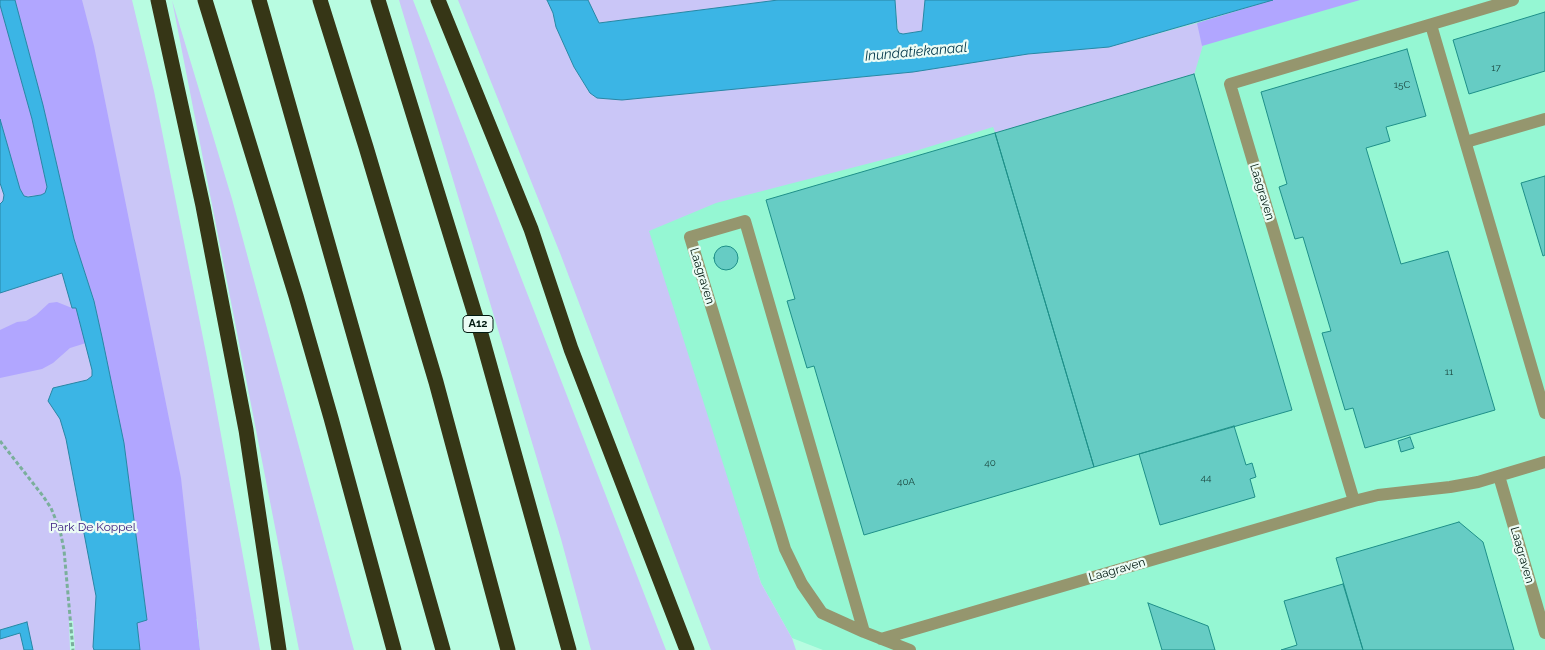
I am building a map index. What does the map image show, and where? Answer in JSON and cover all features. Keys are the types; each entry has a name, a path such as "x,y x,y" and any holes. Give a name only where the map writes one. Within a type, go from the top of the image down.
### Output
{"highway":[{"path":"158,0 204,206 246,430 279,650"},
{"path":"205,0 299,305 394,650"},
{"path":"259,0 443,650"},
{"path":"320,0 436,382 508,650"},
{"name":"A12","path":"378,0 481,334 569,650"},
{"path":"438,0 531,229 571,349 687,650"}],"lane":[{"name":"Laagraven","path":"1354,501 1230,84 1513,0"},
{"path":"1431,25 1545,413"},
{"path":"1466,142 1545,119"},
{"name":"Laagraven","path":"864,632 745,221 690,237 785,549 802,584 822,613 864,632 910,650"},
{"name":"Laagraven","path":"881,639 1354,501 1378,495 1450,487 1499,476 1545,462"},
{"name":"Laagraven","path":"1499,476 1545,633"}],"path":[{"path":"0,441 43,496 51,508 60,530 64,550 72,650"}],"shaded area":[{"path":"15,0 82,0 94,46 181,478 200,650 140,650 137,623 147,619 124,443 94,300 74,239 43,105"},
{"path":"1273,0 1545,0 1545,650 823,650 792,638 761,583 723,467 590,93 597,98 622,100 682,95 913,72 1028,54 1109,47"},
{"path":"1273,0 1360,0 1202,46 1197,23"},
{"path":"0,5 32,119 47,187 45,193 41,195 24,196 20,189 0,119"},
{"path":"57,302 72,308 76,307 86,343 70,348 53,363 42,369 0,378 0,330 17,322 26,321 49,303"}],"green space":[{"name":"Park De Koppel","path":"0,0 132,0 154,91 208,363 260,650 200,650 197,619 94,642 94,650 75,650 73,621 69,621 70,650 33,650 26,622 0,630"},
{"path":"172,0 232,199 354,650 299,650"},
{"path":"399,0 413,0 666,650 591,650 561,539"},
{"path":"458,0 547,0 553,13 556,27 574,67 590,93 802,83 913,72 1028,54 1109,47 1197,23 1203,45 1191,85 999,142 993,127 909,153 716,203 649,231 761,583 792,638 796,650 711,650 560,253"},
{"path":"588,0 778,0 598,23"},
{"path":"895,0 925,0 922,31 903,34 898,32"},
{"path":"20,633 24,650 0,650 0,639"}],"water":[{"path":"0,0 15,0 43,105 74,239 94,301 102,337 124,443 147,620 137,623 140,650 94,650 93,647 96,596 66,439 60,419 48,401 53,388 87,380 92,376 76,308 72,308 62,273 0,293 0,204 3,201 4,195 0,183 0,119 20,189 24,196 41,195 45,193 47,187 32,119"},
{"name":"Inundatiekanaal","path":"547,0 588,0 599,23 778,0 895,0 897,29 899,33 903,34 922,31 925,0 1273,0 1109,47 1028,54 913,72 622,100 597,98 590,93 574,67 556,27 553,13"},
{"path":"27,622 33,650 24,650 20,633 0,639 0,630"}],"building":[{"path":"1545,12 1545,71 1469,94 1453,40"},
{"path":"1407,49 1426,116 1386,127 1390,141 1366,148 1401,264 1448,251 1495,410 1365,448 1353,408 1345,410 1322,333 1331,331 1303,237 1295,239 1279,187 1287,184 1261,92"},
{"path":"1194,74 1292,410 1094,467 995,133"},
{"path":"995,133 1094,467 864,535 814,366 807,368 787,301 795,299 766,200"},
{"path":"1545,176 1545,255 1543,256 1521,183"},
{"path":"726,246 734,250 738,258 734,266 726,270 718,266 714,258 718,250"},
{"path":"1234,426 1246,465 1252,463 1256,477 1250,479 1255,497 1160,525 1139,454"},
{"path":"1410,437 1414,448 1401,452 1398,441"},
{"path":"1459,522 1483,542 1514,650 1363,650 1336,558"},
{"path":"1343,584 1363,650 1281,650 1297,645 1284,601"},
{"path":"1148,603 1208,626 1215,650 1162,650"}]}
